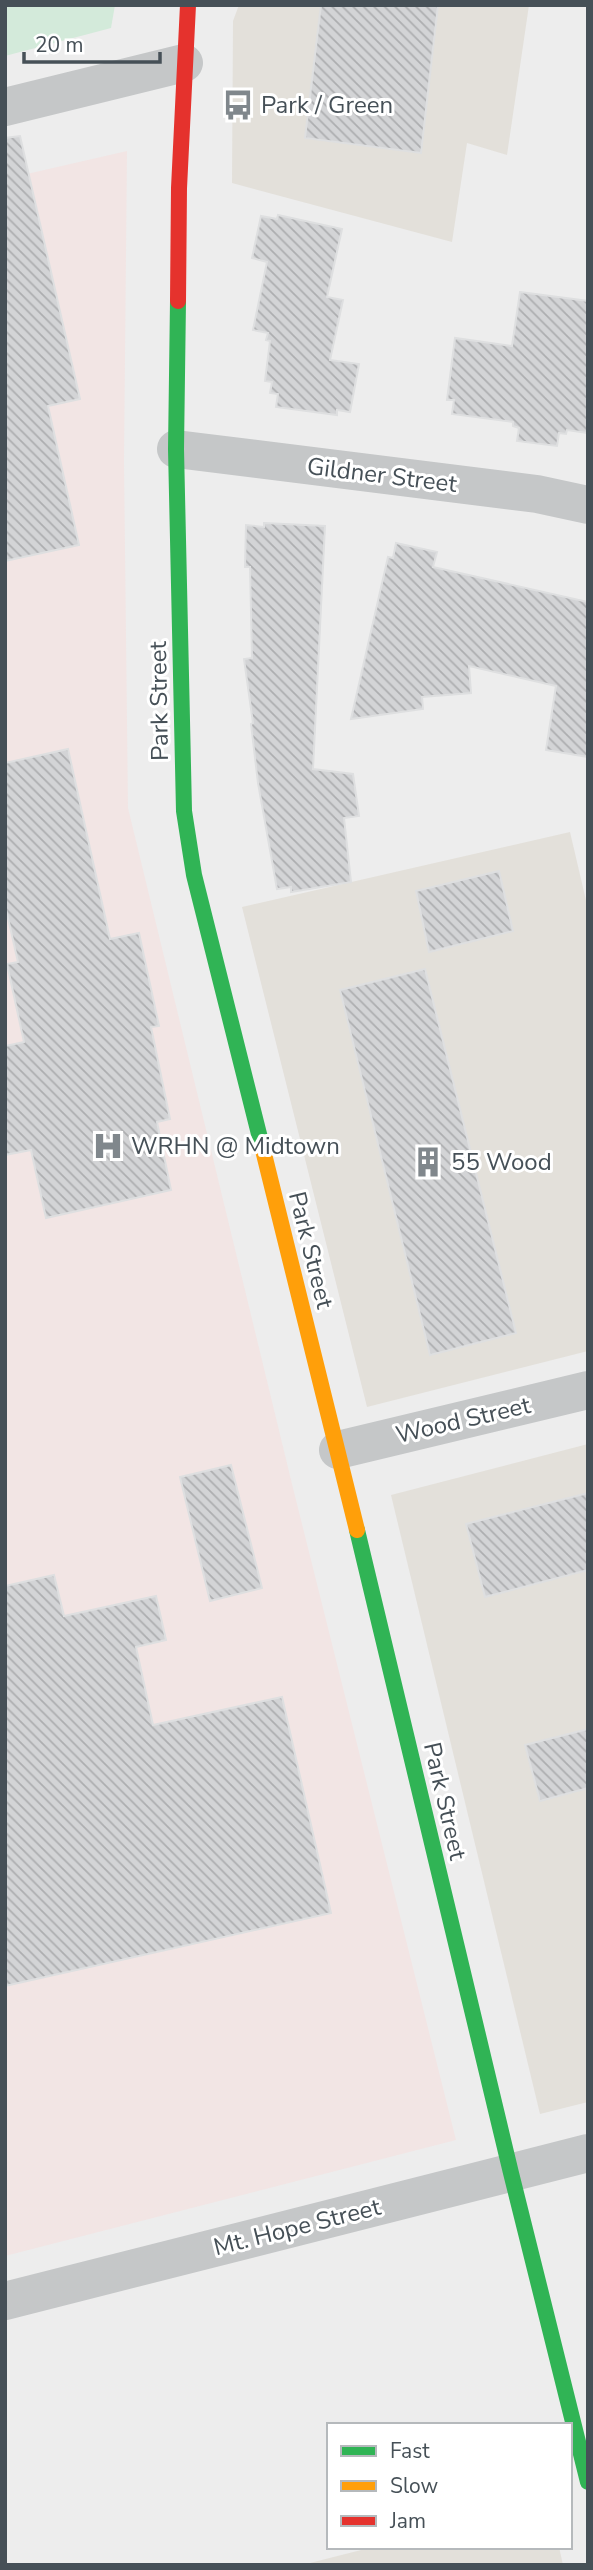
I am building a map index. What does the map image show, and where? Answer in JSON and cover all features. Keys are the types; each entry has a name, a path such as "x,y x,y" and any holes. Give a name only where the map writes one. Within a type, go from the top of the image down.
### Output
{"street":[{"name":"Park Street","path":"188,5 179,188 176,449 184,811 194,875 338,1450 588,2482"},
{"path":"5,107 184,63"},
{"name":"Gildner Street","path":"176,449 537,494 588,505"},
{"name":"Wood Street","path":"338,1450 588,1391"},
{"name":"Mt. Hope Street","path":"5,2301 588,2153"}],"shaded area":[{"path":"239,5 529,5 507,155 467,143 452,242 232,183 233,21"},
{"name":"WRHN @ Midtown","path":"127,151 124,462 128,808 292,1484 456,2140 5,2256 5,179"},
{"path":"570,832 588,909 588,1351 367,1407 242,907"},
{"path":"588,1444 588,2102 540,2114 391,1495"},
{"path":"365,2549 559,2549 563,2565 302,2565"}],"green space":[{"path":"5,5 115,5 111,28 5,56"}],"building":[{"path":"321,5 438,5 421,153 305,138"},
{"path":"20,136 80,399 48,406 79,545 5,561 5,138"},
{"path":"278,215 342,229 327,297 343,300 330,360 359,364 350,412 337,410 337,415 276,407 278,394 270,393 272,382 265,381 270,341 266,340 268,333 253,330 267,262 252,258 261,216 277,219"},
{"path":"520,292 588,301 588,433 567,430 566,434 559,433 557,446 517,441 519,428 513,426 513,422 452,414 454,400 447,400 455,338 512,346"},
{"path":"264,523 325,526 313,769 353,774 359,816 344,818 351,882 291,892 291,887 277,889 258,783 244,659 252,658 250,567 245,567 246,525 264,527"},
{"path":"396,543 437,552 433,567 588,602 588,757 546,750 556,686 469,666 471,693 422,697 423,709 351,719 388,557 393,558"},
{"path":"68,749 110,939 139,933 159,1026 151,1027 170,1119 157,1122 171,1190 46,1218 31,1150 5,1155 5,1046 24,1042 7,964 18,962 5,905 5,763"},
{"path":"499,871 513,931 429,952 416,891"},
{"name":"55 Wood","path":"425,969 516,1333 430,1355 340,990"},
{"path":"231,1465 262,1588 210,1601 180,1477"},
{"path":"588,1493 588,1570 485,1597 466,1524"},
{"path":"54,1575 64,1616 156,1596 166,1640 136,1647 153,1725 282,1697 331,1913 5,1986 5,1586"},
{"path":"588,1729 588,1788 540,1801 525,1745"}],"traffic: fast":[{"path":"178,301 176,449 184,811 194,875 263,1150"},
{"path":"357,1530 588,2482"}],"traffic: slow":[{"path":"263,1150 357,1530"}],"traffic: jam":[{"path":"178,301 179,188 188,5"}],"place":[{"name":"Park / Green","path":"238,105"},
{"name":"WRHN @ Midtown","path":"108,1146"},
{"name":"55 Wood","path":"428,1162"}]}
